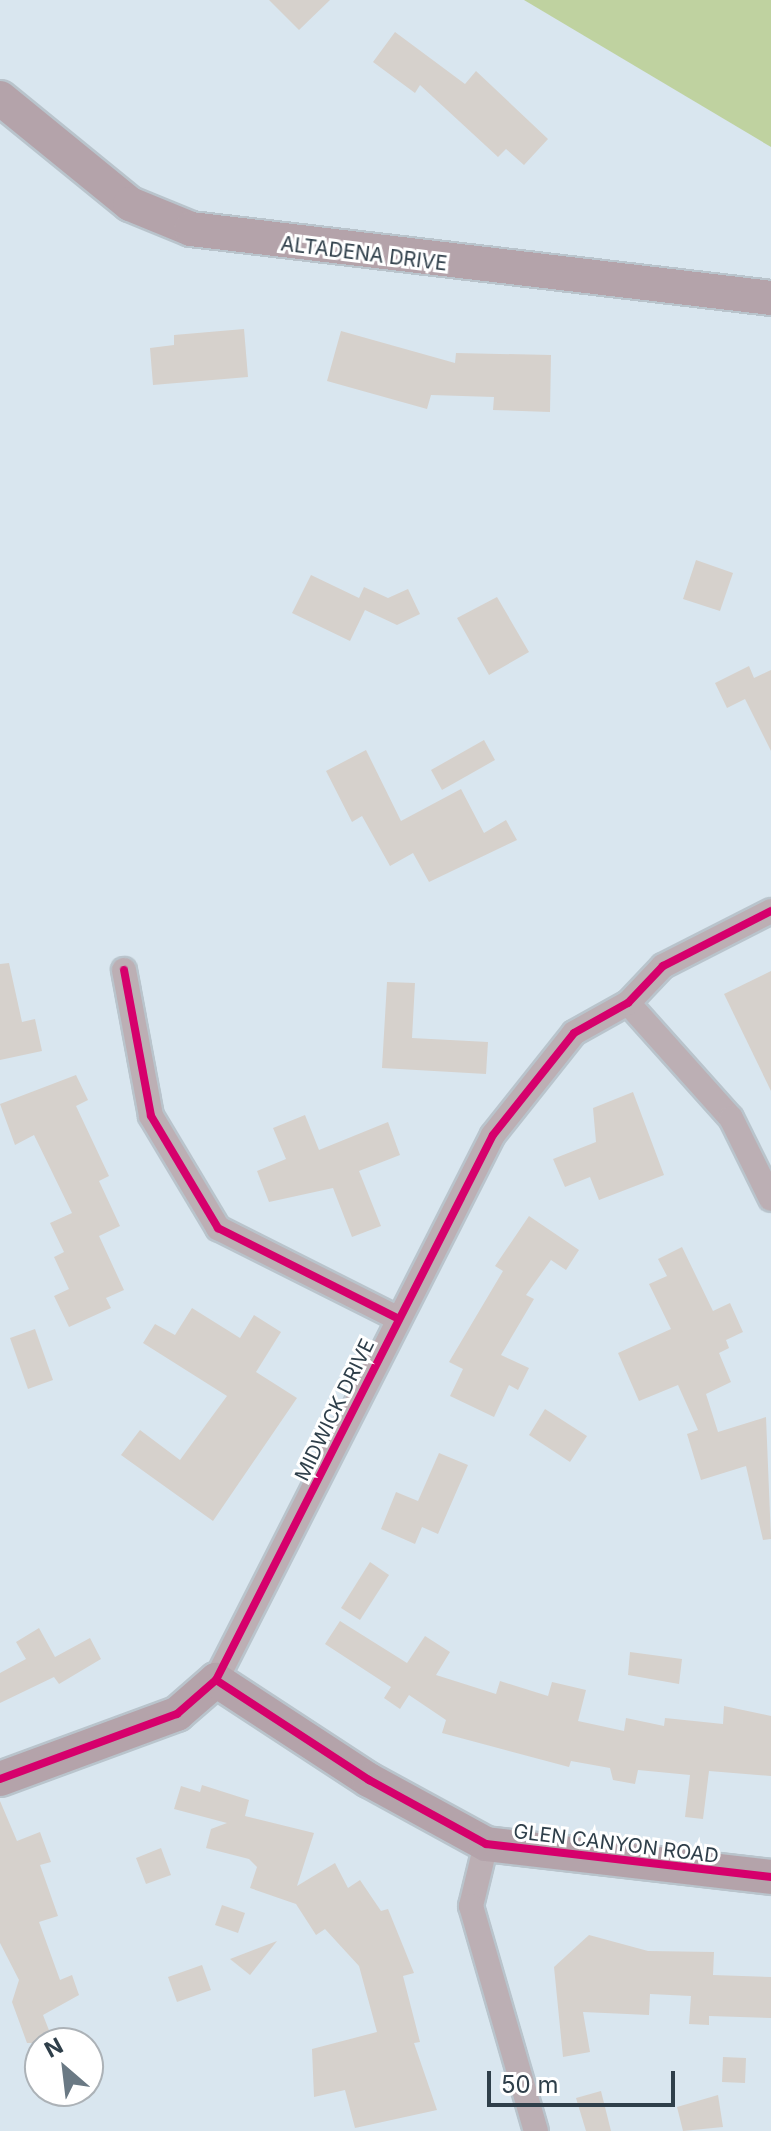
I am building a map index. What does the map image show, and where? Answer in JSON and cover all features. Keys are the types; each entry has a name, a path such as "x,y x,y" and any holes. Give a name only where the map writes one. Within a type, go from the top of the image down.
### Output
{"street":[{"name":"ALTADENA DRIVE","path":"0,98 130,204 191,229 771,298"},
{"name":"MIDWICK DRIVE","path":"0,1779 177,1714 216,1680 397,1318 493,1135 574,1033 628,1003 663,966 771,911"},
{"path":"124,970 151,1116 218,1228 397,1318"},
{"path":"628,1003 731,1118 771,1199"},
{"name":"GLEN CANYON ROAD","path":"216,1680 369,1780 486,1844 771,1877"},
{"path":"486,1844 471,1906 536,2131"}],"green space":[{"path":"524,0 771,0 771,147"}],"building":[{"path":"269,0 330,0 299,30"},
{"path":"395,32 465,84 476,71 548,139 524,165 506,149 498,157 420,85 415,93 373,62"},
{"path":"244,329 248,377 153,385 150,348 174,345 174,335"},
{"path":"341,331 455,363 456,353 551,355 550,412 493,410 494,397 431,395 427,409 327,381"},
{"path":"696,560 733,573 720,611 683,599"},
{"path":"311,575 359,598 364,587 388,598 408,589 420,614 397,625 365,610 350,641 292,613"},
{"path":"497,597 529,652 489,675 457,618"},
{"path":"749,666 754,678 771,670 771,751 745,699 727,708 715,683"},
{"path":"484,740 495,760 442,790 431,770"},
{"path":"366,750 401,821 461,789 484,833 506,820 517,840 429,882 413,853 390,866 362,816 352,822 326,771"},
{"path":"9,963 22,1022 35,1019 42,1051 0,1060 0,964"},
{"path":"771,971 771,1091 724,994"},
{"path":"387,982 415,983 412,1038 488,1042 486,1074 382,1068"},
{"path":"76,1075 88,1100 76,1106 109,1176 99,1181 120,1226 99,1236 124,1290 106,1298 111,1308 69,1327 54,1296 69,1289 54,1257 64,1252 50,1223 72,1213 34,1135 15,1145 0,1104"},
{"path":"633,1092 664,1175 599,1200 590,1177 565,1187 553,1159 596,1142 593,1108"},
{"path":"305,1115 319,1150 388,1122 400,1155 359,1171 381,1226 352,1237 333,1188 269,1202 257,1171 286,1159 273,1128"},
{"path":"529,1216 579,1250 566,1270 551,1260 526,1295 534,1299 501,1355 529,1368 518,1390 509,1385 494,1417 450,1396 463,1369 449,1362 503,1271 495,1266"},
{"path":"682,1247 713,1311 730,1303 743,1332 726,1340 729,1348 719,1353 731,1382 706,1394 718,1432 766,1417 771,1539 763,1540 746,1466 701,1480 687,1434 698,1430 678,1385 639,1401 618,1353 671,1329 649,1284 667,1276 658,1259"},
{"path":"192,1308 240,1338 254,1315 281,1332 256,1372 297,1398 213,1521 121,1455 140,1430 180,1460 227,1396 143,1343 155,1324 175,1335"},
{"path":"35,1329 53,1380 28,1389 10,1338"},
{"path":"545,1409 587,1436 570,1462 529,1435"},
{"path":"439,1453 468,1465 438,1534 422,1527 415,1544 381,1529 396,1492 418,1501"},
{"path":"370,1562 389,1575 360,1620 341,1608"},
{"path":"340,1621 407,1663 425,1636 450,1652 436,1675 496,1694 500,1681 548,1696 552,1682 586,1690 578,1721 624,1731 626,1718 664,1726 665,1718 723,1724 724,1706 771,1716 771,1776 709,1771 703,1819 685,1817 690,1775 638,1770 635,1784 613,1780 610,1768 571,1761 569,1767 442,1733 446,1720 409,1695 400,1709 384,1698 391,1687 325,1644"},
{"path":"39,1628 55,1657 90,1638 101,1659 59,1684 54,1677 0,1703 0,1673 26,1659 16,1642"},
{"path":"630,1652 682,1659 679,1684 628,1675"},
{"path":"202,1785 249,1800 245,1816 314,1833 297,1886 335,1863 348,1888 360,1880 381,1911 388,1909 414,1973 403,1976 420,2042 414,2043 437,2110 355,2128 345,2090 314,2097 312,2049 377,2032 359,1966 325,1929 316,1935 296,1904 250,1888 257,1867 249,1859 206,1848 211,1829 227,1823 174,1809 181,1786 200,1792"},
{"path":"0,1801 17,1841 40,1832 51,1862 40,1865 58,1916 39,1922 60,1980 72,1975 79,1995 43,2015 48,2027 24,2027 24,2035 12,2002 19,1980 0,1943"},
{"path":"161,1848 171,1875 146,1884 136,1858"},
{"path":"222,1905 245,1913 238,1933 215,1925"},
{"path":"589,1935 648,1951 714,1952 713,1975 771,1977 771,2018 709,2016 709,2025 689,2024 691,1996 650,1994 649,2015 583,2012 590,2052 563,2057 554,1967"},
{"path":"277,1941 250,1975 230,1959"},
{"path":"202,1965 211,1990 177,2002 168,1977"},
{"path":"723,2057 746,2058 745,2083 722,2082"},
{"path":"601,2091 611,2131 586,2131 576,2098"},
{"path":"718,2095 723,2127 683,2131 677,2107"}],"cycle path":[{"path":"0,1779 177,1714 216,1680 493,1135 574,1033 628,1003 663,966 771,911"},
{"path":"124,970 151,1116 218,1228 397,1318"},
{"path":"216,1680 369,1780 486,1844 771,1877"}]}
